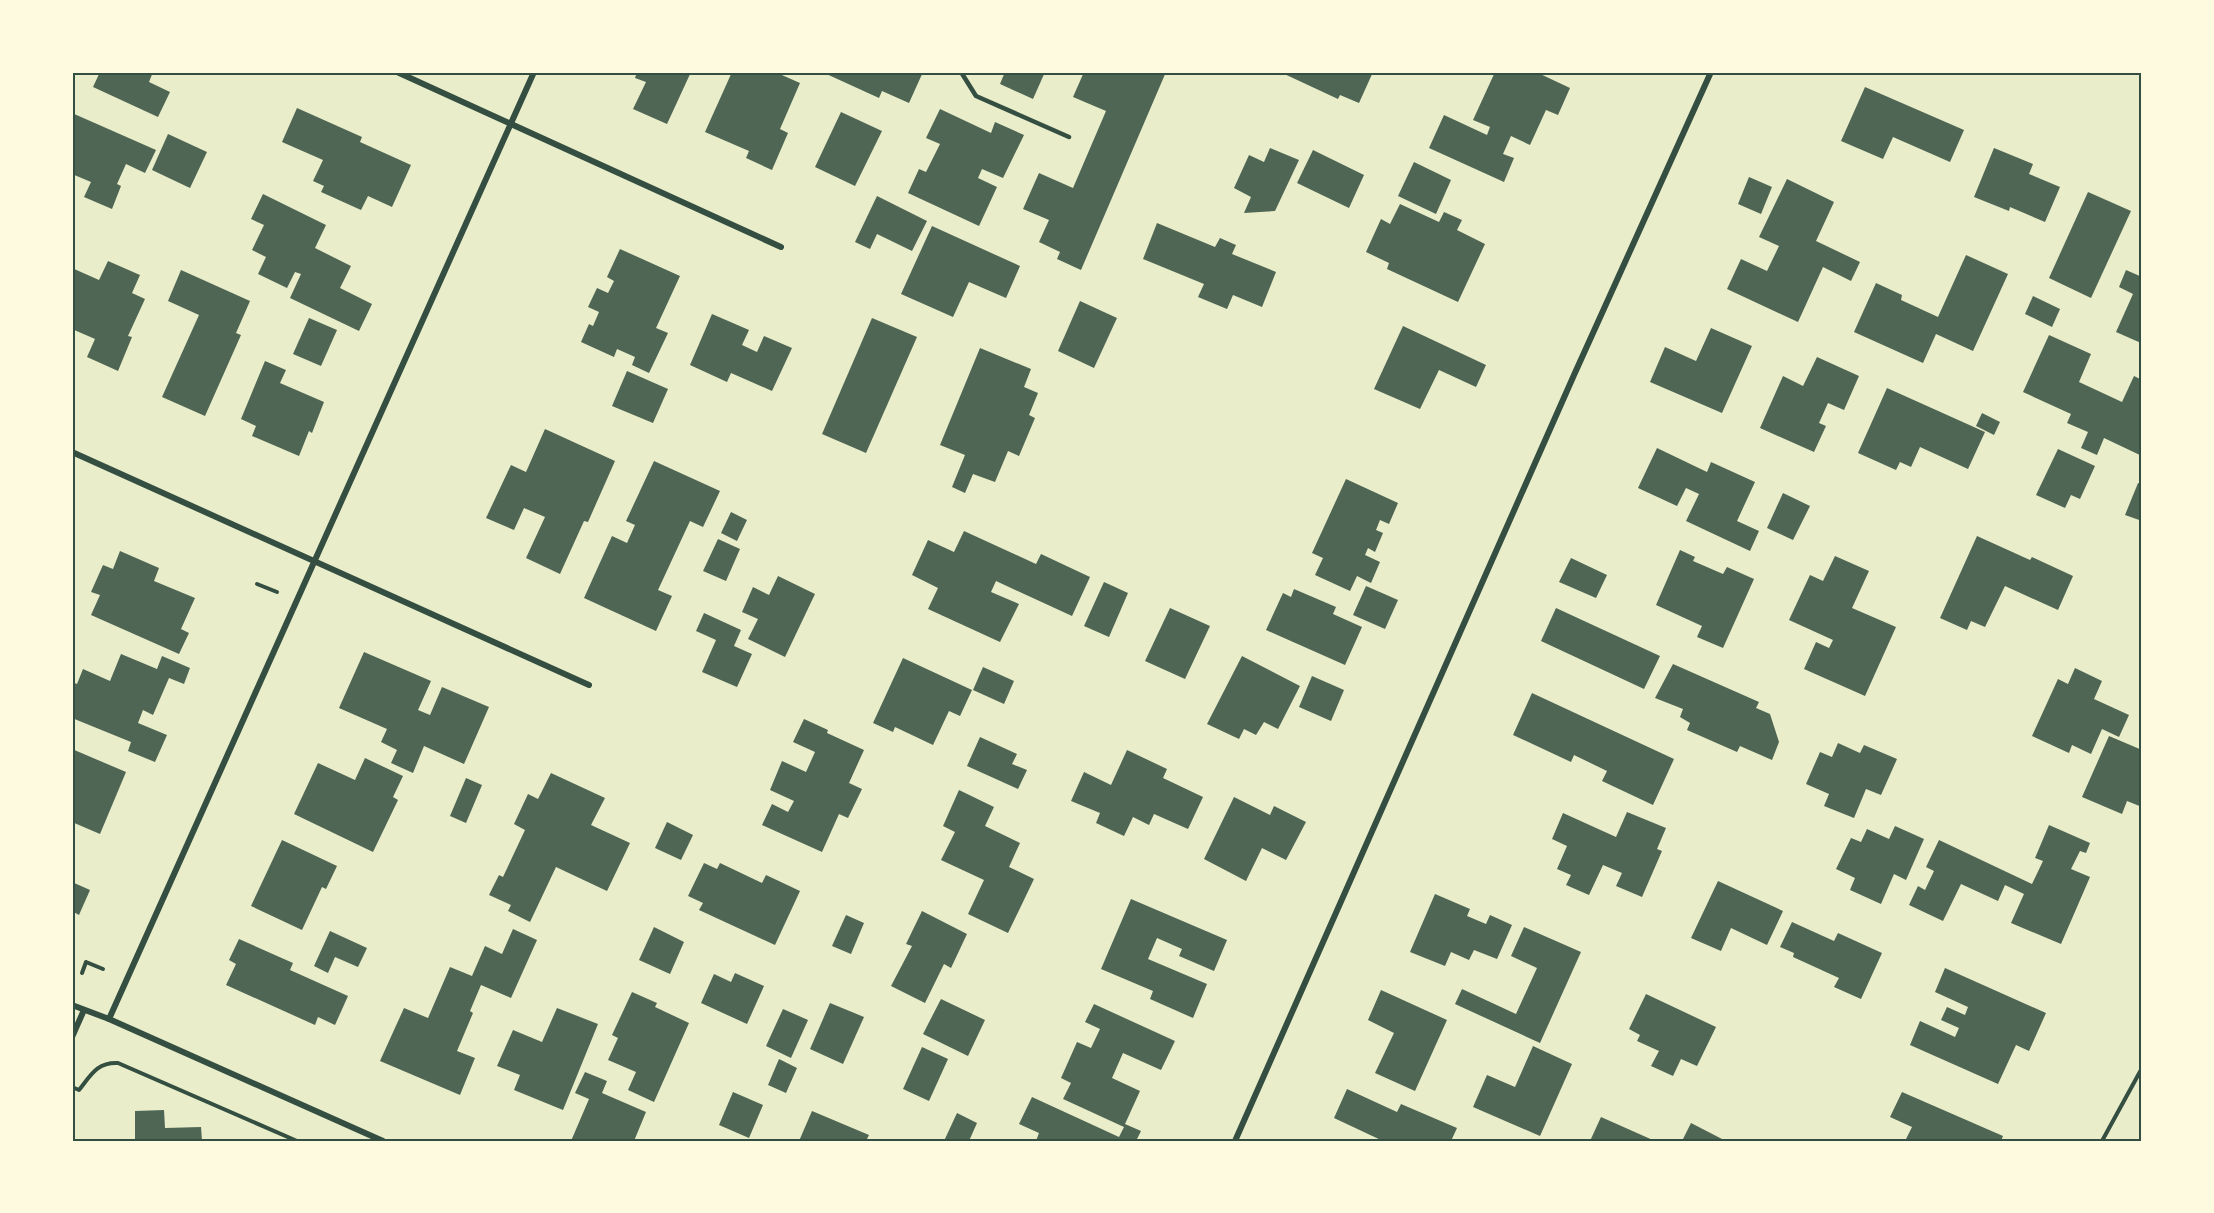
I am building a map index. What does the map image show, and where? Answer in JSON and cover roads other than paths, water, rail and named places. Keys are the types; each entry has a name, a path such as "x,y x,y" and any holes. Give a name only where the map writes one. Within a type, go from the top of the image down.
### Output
{"street":[{"path":"397,72 781,247"},
{"path":"109,1019 534,72"},
{"path":"1235,1141 1574,375 1711,72"},
{"path":"72,452 589,685"},
{"path":"72,1005 109,1019 383,1141"},
{"path":"72,1037 84,1010"}],"lane":[{"path":"961,72 976,96 1070,137"}]}
